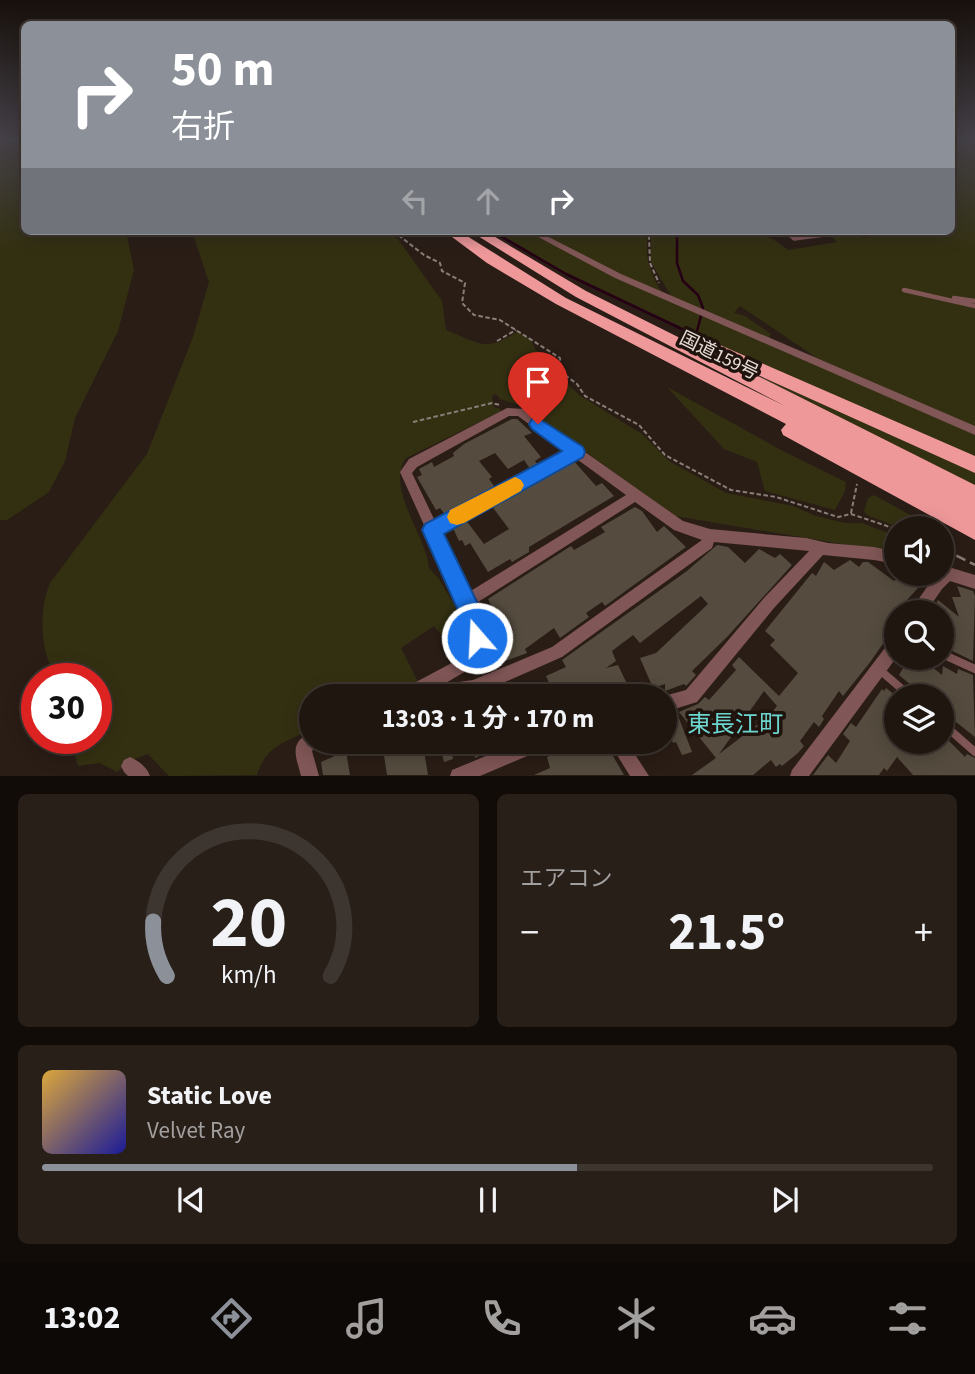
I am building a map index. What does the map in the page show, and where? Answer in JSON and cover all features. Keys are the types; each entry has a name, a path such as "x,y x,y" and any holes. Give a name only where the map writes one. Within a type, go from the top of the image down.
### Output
{"highway":[{"name":"国道159号","path":"456,235 501,266 561,301 975,511"},
{"name":"国道159号","path":"482,235 502,249 638,324 975,495"},
{"path":"502,249 669,329 975,465"},
{"path":"561,301 975,530"}],"street":[{"path":"539,235 618,276 975,431"},
{"path":"434,684 468,662 475,651 478,627 464,603 406,472 413,463 507,412 520,412 678,526 710,535 806,544 820,549 876,551 884,554"},
{"path":"464,603 634,496"},
{"path":"482,684 557,652 707,544 710,535"},
{"path":"677,700 691,696 769,603 820,549"},
{"path":"954,576 975,582"},
{"path":"798,775 884,662"},
{"path":"305,754 310,775"},
{"path":"458,775 510,754"},
{"path":"626,754 641,775"}],"lane":[{"path":"790,235 794,239 825,235"},
{"path":"904,290 975,304"},
{"path":"432,530 576,452"},
{"path":"954,659 975,669"},
{"path":"879,669 896,684"},
{"path":"954,734 975,752"}],"path":[{"path":"398,235 424,255 440,263 442,271 465,283 462,303 474,315 500,320 560,358 561,372 577,384 585,396 639,425 665,454 732,490 776,497 838,517 851,514 884,525"},
{"path":"650,235 650,263 655,278 670,299"},
{"path":"497,341 517,329"},
{"path":"413,422 492,403"},
{"path":"851,514 858,479"},
{"path":"954,555 975,565"}],"shaded area":[{"path":"0,176 21,176 21,235 127,235 134,270 118,331 75,418 65,461 49,492 7,520 0,520"},
{"path":"955,176 975,176 975,428 817,358 740,306 734,313 745,316 771,334 769,338 671,296 651,262 651,235 760,235 773,239 788,250 837,242 832,237 858,235 863,238 887,235 955,235"},
{"path":"193,235 392,235 398,239 442,301 446,330 482,344 498,342 518,331 529,338 536,350 554,358 562,378 579,395 642,434 669,461 726,493 793,506 816,516 845,523 862,523 884,531 884,551 675,516 522,406 500,399 496,394 492,396 494,407 501,409 500,412 406,458 401,470 400,483 404,498 427,556 429,568 439,579 466,625 443,637 434,626 401,648 419,684 299,684 299,735 271,751 257,775 169,776 148,754 132,760 117,772 100,763 78,766 74,754 112,754 112,663 49,663 42,619 46,594 50,583 147,454 193,337 209,282"},
{"path":"500,235 535,235 596,267 975,434 975,457 611,295 562,272"},
{"path":"544,235 649,235 649,264 663,294"},
{"path":"764,378 975,472 975,485 762,380"},
{"path":"667,387 781,450 846,482 845,491 835,510 765,491 757,462 724,449"},
{"path":"874,495 912,516 884,516 884,522 867,515 864,511 868,498"}],"building":[{"path":"512,419 517,419 532,433 524,436 541,457 535,461 539,466 531,470 524,460 508,469 495,453 479,461 492,477 489,479 496,489 446,516 440,508 436,510 417,477 422,475 419,469 432,462 434,467 454,456 453,453 464,444"},
{"path":"573,460 596,486 602,483 614,496 529,547 529,552 488,572 470,543 465,546 462,540 459,541 452,526 465,519 484,544 509,529 491,505"},
{"path":"635,507 642,511 657,532 664,526 686,547 605,606 602,602 586,613 589,617 560,638 554,628 525,649 527,653 500,663 496,652 489,651 493,629 490,623 497,619 488,599 571,546 574,550 605,532 601,527"},
{"path":"717,545 728,547 745,563 759,549 775,558 780,554 792,565 727,637 692,671 696,675 686,686 651,684 640,658 656,653 708,604 701,596 640,643 633,635 612,651 616,661 606,668 618,665 627,684 550,684 546,676 566,667 562,660 687,571"},
{"path":"850,560 859,567 863,562 868,562 884,574 884,586 920,586 907,600 884,600 884,642 843,696 839,691 822,716 824,719 819,727 814,722 800,741 804,746 798,753 782,766 780,764 776,767 771,760 753,775 692,775 716,758 679,712 698,704 705,697 709,700 736,670 732,665 739,657 779,696 798,673 770,645 775,640 765,631 812,573 816,576 824,562 834,570","holes":["764,691 777,706 769,716 719,754"]},
{"path":"957,586 973,591 975,596 973,661 954,652 954,613 959,617 952,597 961,597"},
{"path":"958,669 973,675 975,737 954,720 954,684 910,684 899,675 902,670 936,670 942,675 943,670 950,670 957,674"},
{"path":"882,689 884,754 954,754 954,746 965,757 967,754 975,758 975,775 913,775 897,757 887,771 884,768 879,775 813,775 828,755 836,763 850,741 843,734 851,723 856,727"},
{"path":"677,713 692,752 682,755 677,744"},
{"path":"339,754 346,754 350,775 323,775 321,762"},
{"path":"384,754 424,754 428,775 387,775"},
{"path":"442,754 452,754 453,759 444,762"},
{"path":"555,754 612,754 624,775 534,775 550,768 547,757"}],"waterway":[{"path":"499,235 566,274 705,340"},
{"path":"677,235 677,263 683,281 698,295 703,308 696,335"}],"slow traffic":[{"path":"457,517 515,485"}],"district":[{"name":"東長江町","path":"735,724"}],"route":[{"path":"477,638 478,627 464,603 432,530 576,452 538,424"}]}
